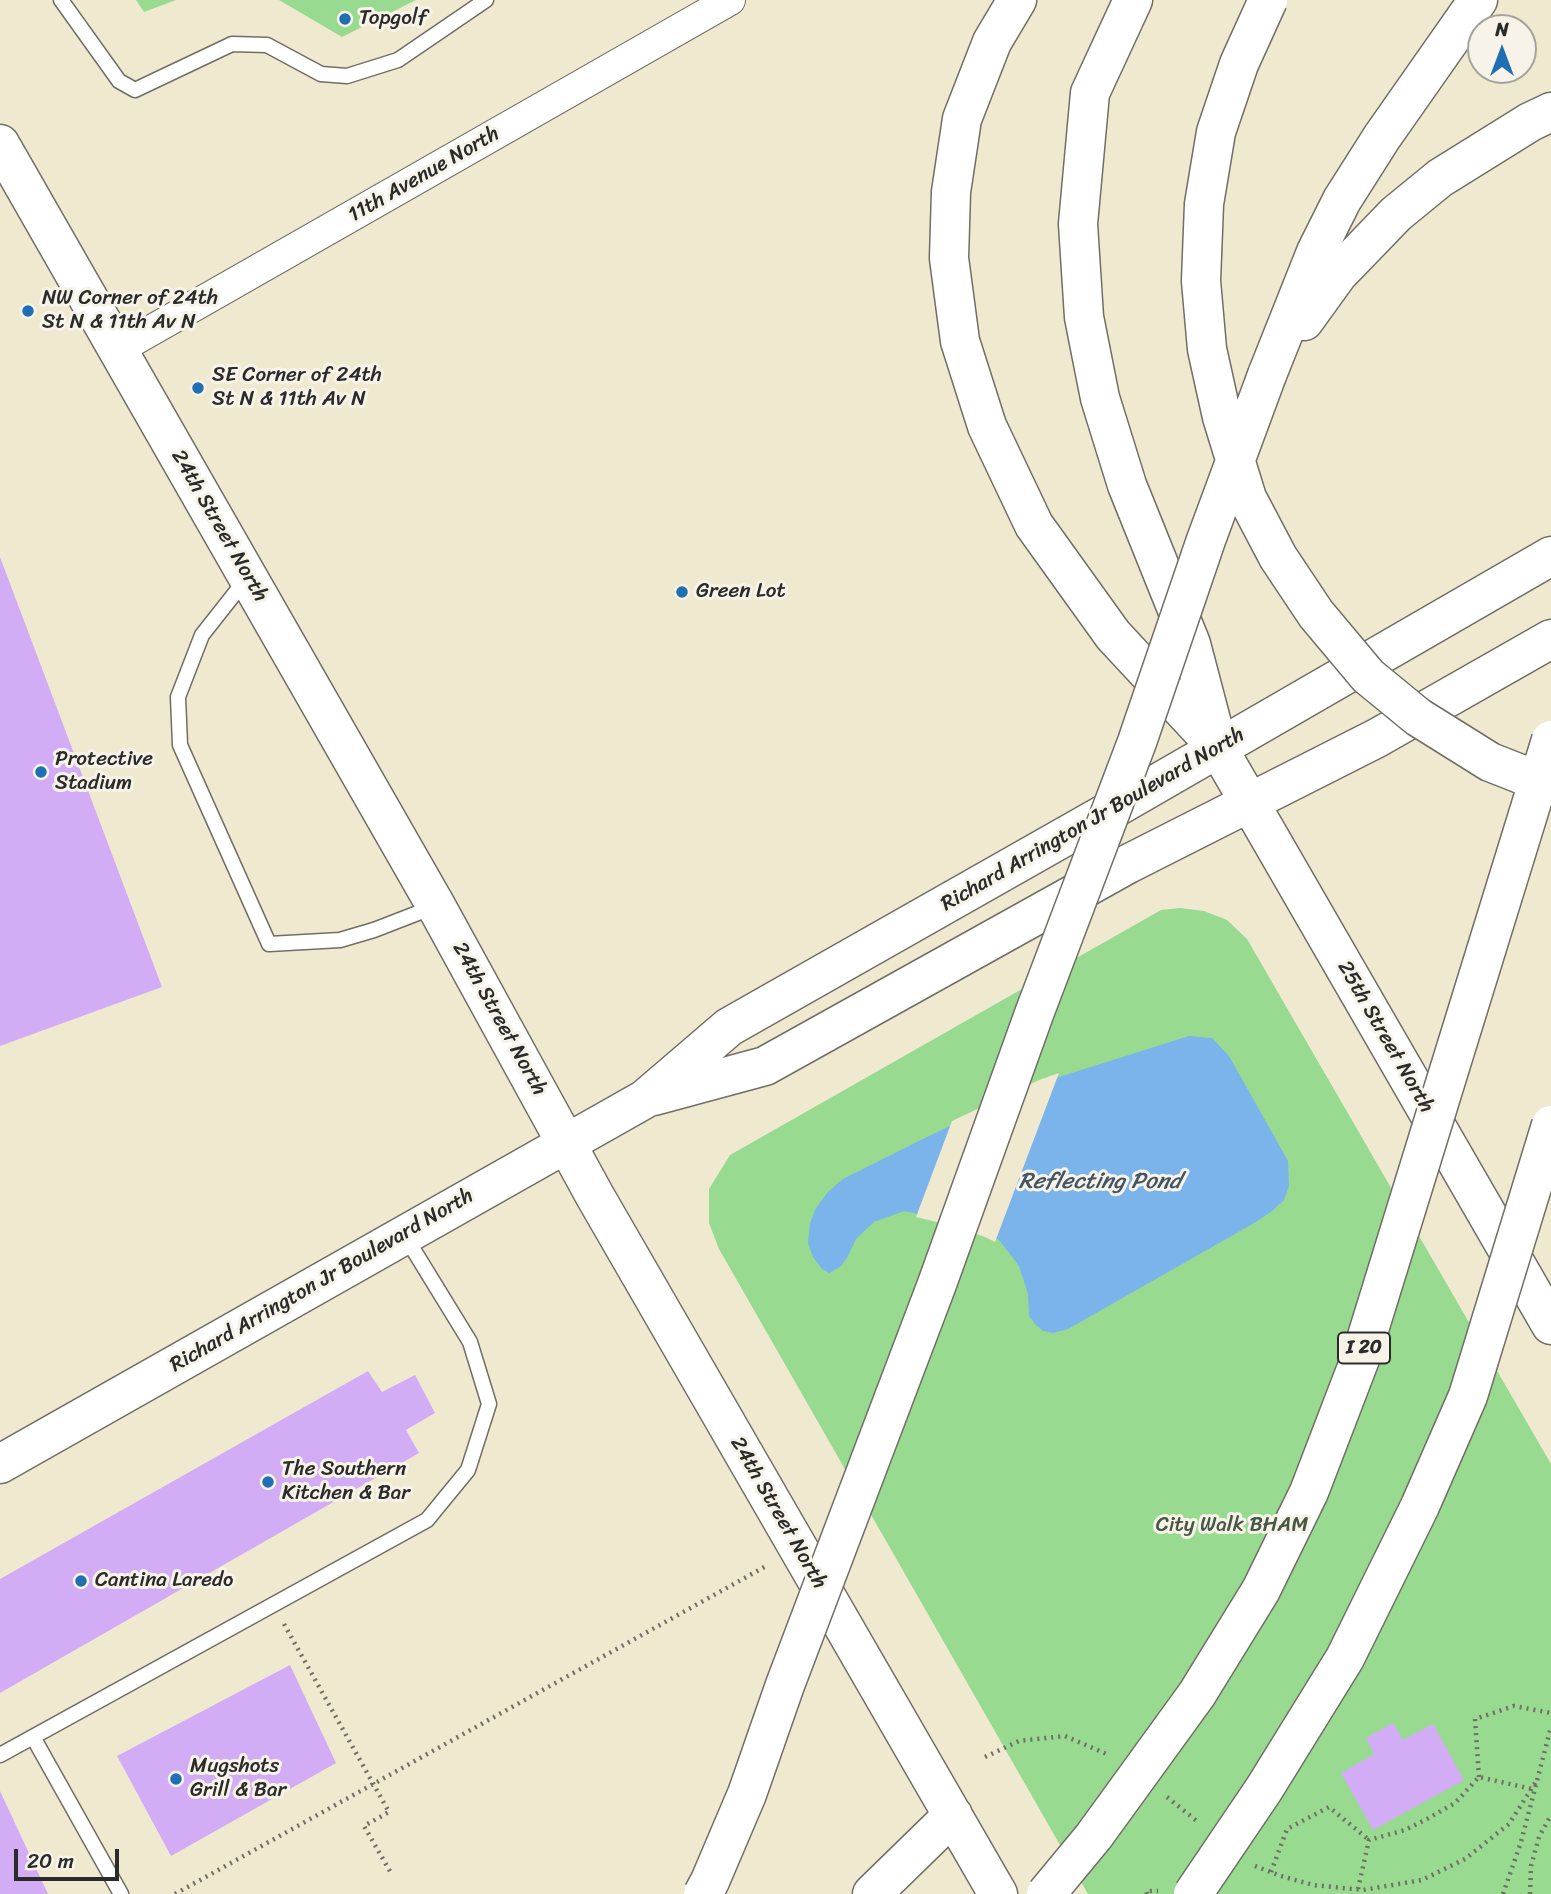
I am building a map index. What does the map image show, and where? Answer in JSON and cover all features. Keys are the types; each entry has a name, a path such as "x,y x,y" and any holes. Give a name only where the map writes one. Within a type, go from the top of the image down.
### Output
{"main road":[{"path":"1017,0 992,42 962,119 951,192 949,258 960,341 987,426 1034,525 1113,635 1218,748"},
{"path":"1268,0 1239,64 1216,132 1204,204 1201,281 1207,349 1222,418 1247,498 1278,557 1316,614 1368,676 1418,718 1480,756 1551,786"},
{"path":"703,1894 747,1794 1137,742 1206,540 1316,253 1342,200 1412,93 1478,0"},
{"path":"1132,2 1090,93 1078,223 1084,317 1104,411 1127,485 1191,645 1218,748"},
{"path":"1267,375 1338,274 1396,214 1440,178 1530,122 1551,112"},
{"name":"24th Street North","path":"0,144 436,906 595,1196 998,1894"},
{"name":"Richard Arrington Jr Boulevard North","path":"0,1464 645,1099 729,1027 1551,556"},
{"name":"Richard Arrington Jr Boulevard North","path":"645,1099 765,1066 1128,864 1377,738 1551,639"},
{"name":"I 20","path":"1046,1894 1094,1836 1196,1694 1261,1590 1309,1492 1360,1359 1551,740"},
{"name":"25th Street North","path":"1218,748 1551,1325"},
{"path":"1193,1894 1264,1789 1345,1658 1420,1506 1462,1408 1551,1125"},
{"path":"1494,1310 1551,1205"},
{"path":"872,1894 953,1815"}],"street":[{"name":"11th Avenue North","path":"117,350 730,0"}],"lane":[{"path":"61,0 119,81 135,90 232,44 267,45 321,74 347,76 398,60 485,0"},
{"path":"248,577 202,635 178,696 180,745 269,944 340,940 436,906"},
{"path":"0,1755 427,1520 468,1470 489,1404 470,1342 404,1234"},
{"path":"33,1737 121,1894"}],"path":[{"path":"175,1894 798,1548"},
{"path":"274,1604 389,1812 364,1826 391,1872"},
{"path":"1369,1840 1405,1830 1427,1819 1454,1803 1479,1777 1475,1718 1514,1706 1551,1713"},
{"path":"1503,1894 1521,1842 1551,1727"},
{"path":"1479,1777 1532,1789"},
{"path":"1271,1872 1287,1829 1329,1807 1369,1840"},
{"path":"1530,1894 1531,1866 1539,1837 1551,1815"},
{"path":"1357,1889 1369,1840"}],"green space":[{"path":"136,0 176,0 144,12"},
{"name":"Topgolf","path":"279,0 416,0 342,37"},
{"name":"City Walk BHAM","path":"1180,908 1204,911 1227,920 1247,939 1551,1464 1551,1894 1088,1894 719,1249 709,1223 709,1189 730,1155 1161,910"}],"water":[{"name":"Reflecting Pond","path":"1189,1036 1212,1038 1229,1056 1288,1161 1289,1186 1284,1200 1256,1222 1068,1329 1053,1333 1043,1331 1029,1316 1028,1294 1019,1266 999,1240 950,1221 904,1211 874,1222 856,1239 840,1267 829,1273 822,1269 813,1257 808,1243 810,1223 816,1208 828,1192 843,1179 1040,1083"}],"pier":[{"path":"1059,1073 995,1242 949,1225 916,1217 952,1121"}],"building":[{"name":"Protective Stadium","path":"0,557 162,987 0,1046"},
{"path":"368,1371 382,1392 415,1375 435,1413 406,1430 419,1453 0,1693 0,1579"},
{"path":"290,1665 336,1763 171,1856 117,1756"},
{"path":"1393,1723 1403,1740 1433,1724 1464,1780 1373,1830 1341,1773 1374,1754 1366,1738"},
{"path":"0,1791 48,1894 0,1894"}],"place":[{"name":"Topgolf","path":"345,19"},
{"name":"NW Corner of 24th St N & 11th Av N","path":"28,311"},
{"name":"SE Corner of 24th St N & 11th Av N","path":"198,388"},
{"name":"Green Lot","path":"682,592"},
{"name":"Protective Stadium","path":"41,772"},
{"name":"The Southern Kitchen & Bar","path":"268,1482"},
{"name":"Cantina Laredo","path":"81,1581"},
{"name":"Mugshots Grill & Bar","path":"176,1779"}]}
